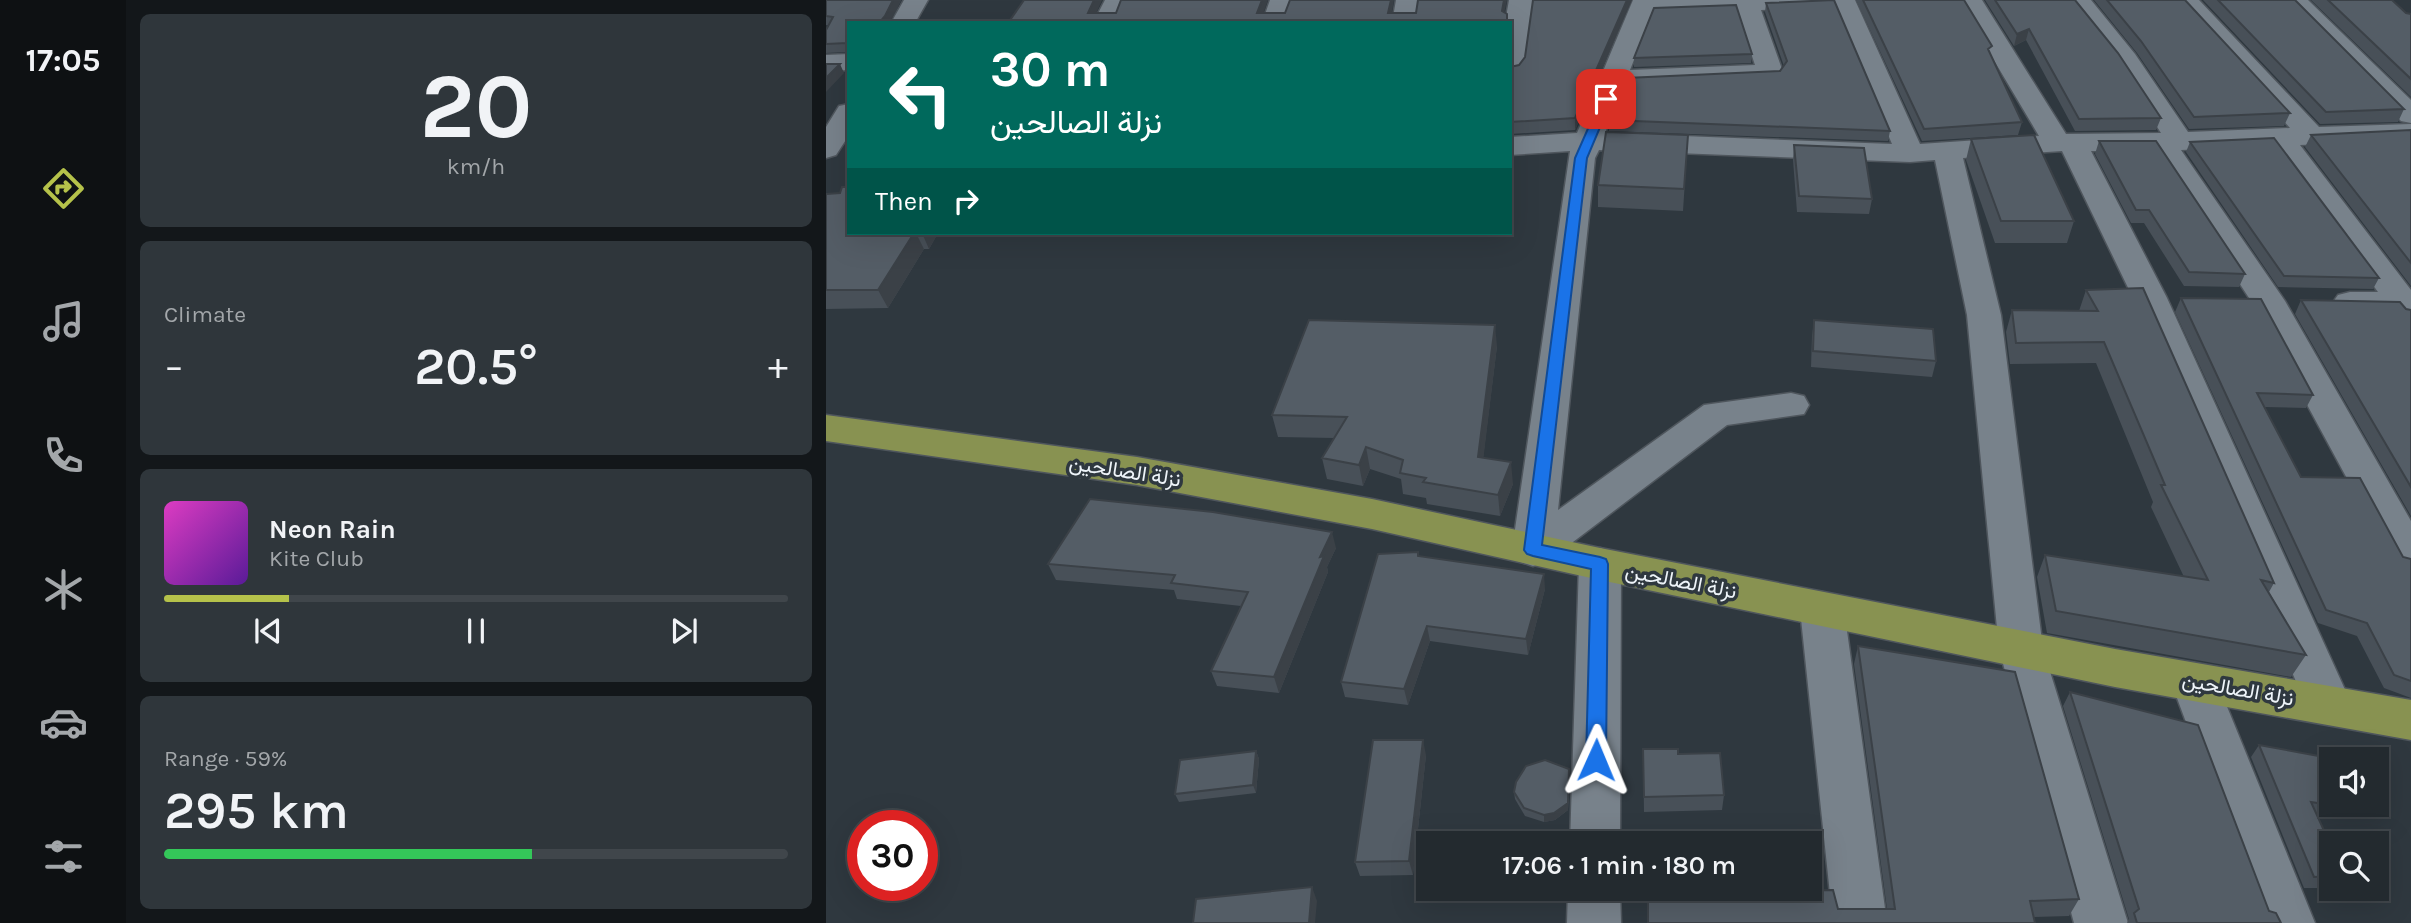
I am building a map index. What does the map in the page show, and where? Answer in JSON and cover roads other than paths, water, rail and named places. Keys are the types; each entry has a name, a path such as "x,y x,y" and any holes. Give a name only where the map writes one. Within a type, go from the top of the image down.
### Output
{"main road":[{"name":"نزلة الصالحين","path":"826,428 1137,471 1372,514 1600,564 2021,649 2411,720"}],"street":[{"path":"904,21 916,0"},
{"path":"1106,21 1117,0"},
{"path":"1275,21 1282,0"},
{"path":"1404,21 1408,0"},
{"path":"1512,56 1521,0"},
{"path":"1533,550 1581,158 1644,3 1843,0 1910,153"},
{"path":"1970,0 2065,143 2150,298 2329,705"},
{"path":"2078,0 2126,59 2171,142 2268,301 2411,558"},
{"path":"2186,0 2311,135"},
{"path":"2294,0 2410,129"},
{"path":"1615,78 1770,72 1746,3"},
{"path":"826,63 847,62"},
{"path":"826,149 847,115"},
{"path":"1512,146 1588,141 1910,153 2065,143 2171,142 2410,129"},
{"path":"2279,137 2409,307"},
{"path":"1947,151 1984,315 2021,649 2101,923"},
{"path":"2150,298 2189,299"},
{"path":"2229,300 2409,307"},
{"path":"1533,550 1717,414 1791,405"},
{"path":"1595,831 1600,564"},
{"path":"1822,609 1860,923"},
{"path":"2194,682 2288,923"},
{"path":"1594,901 1594,923"}]}
